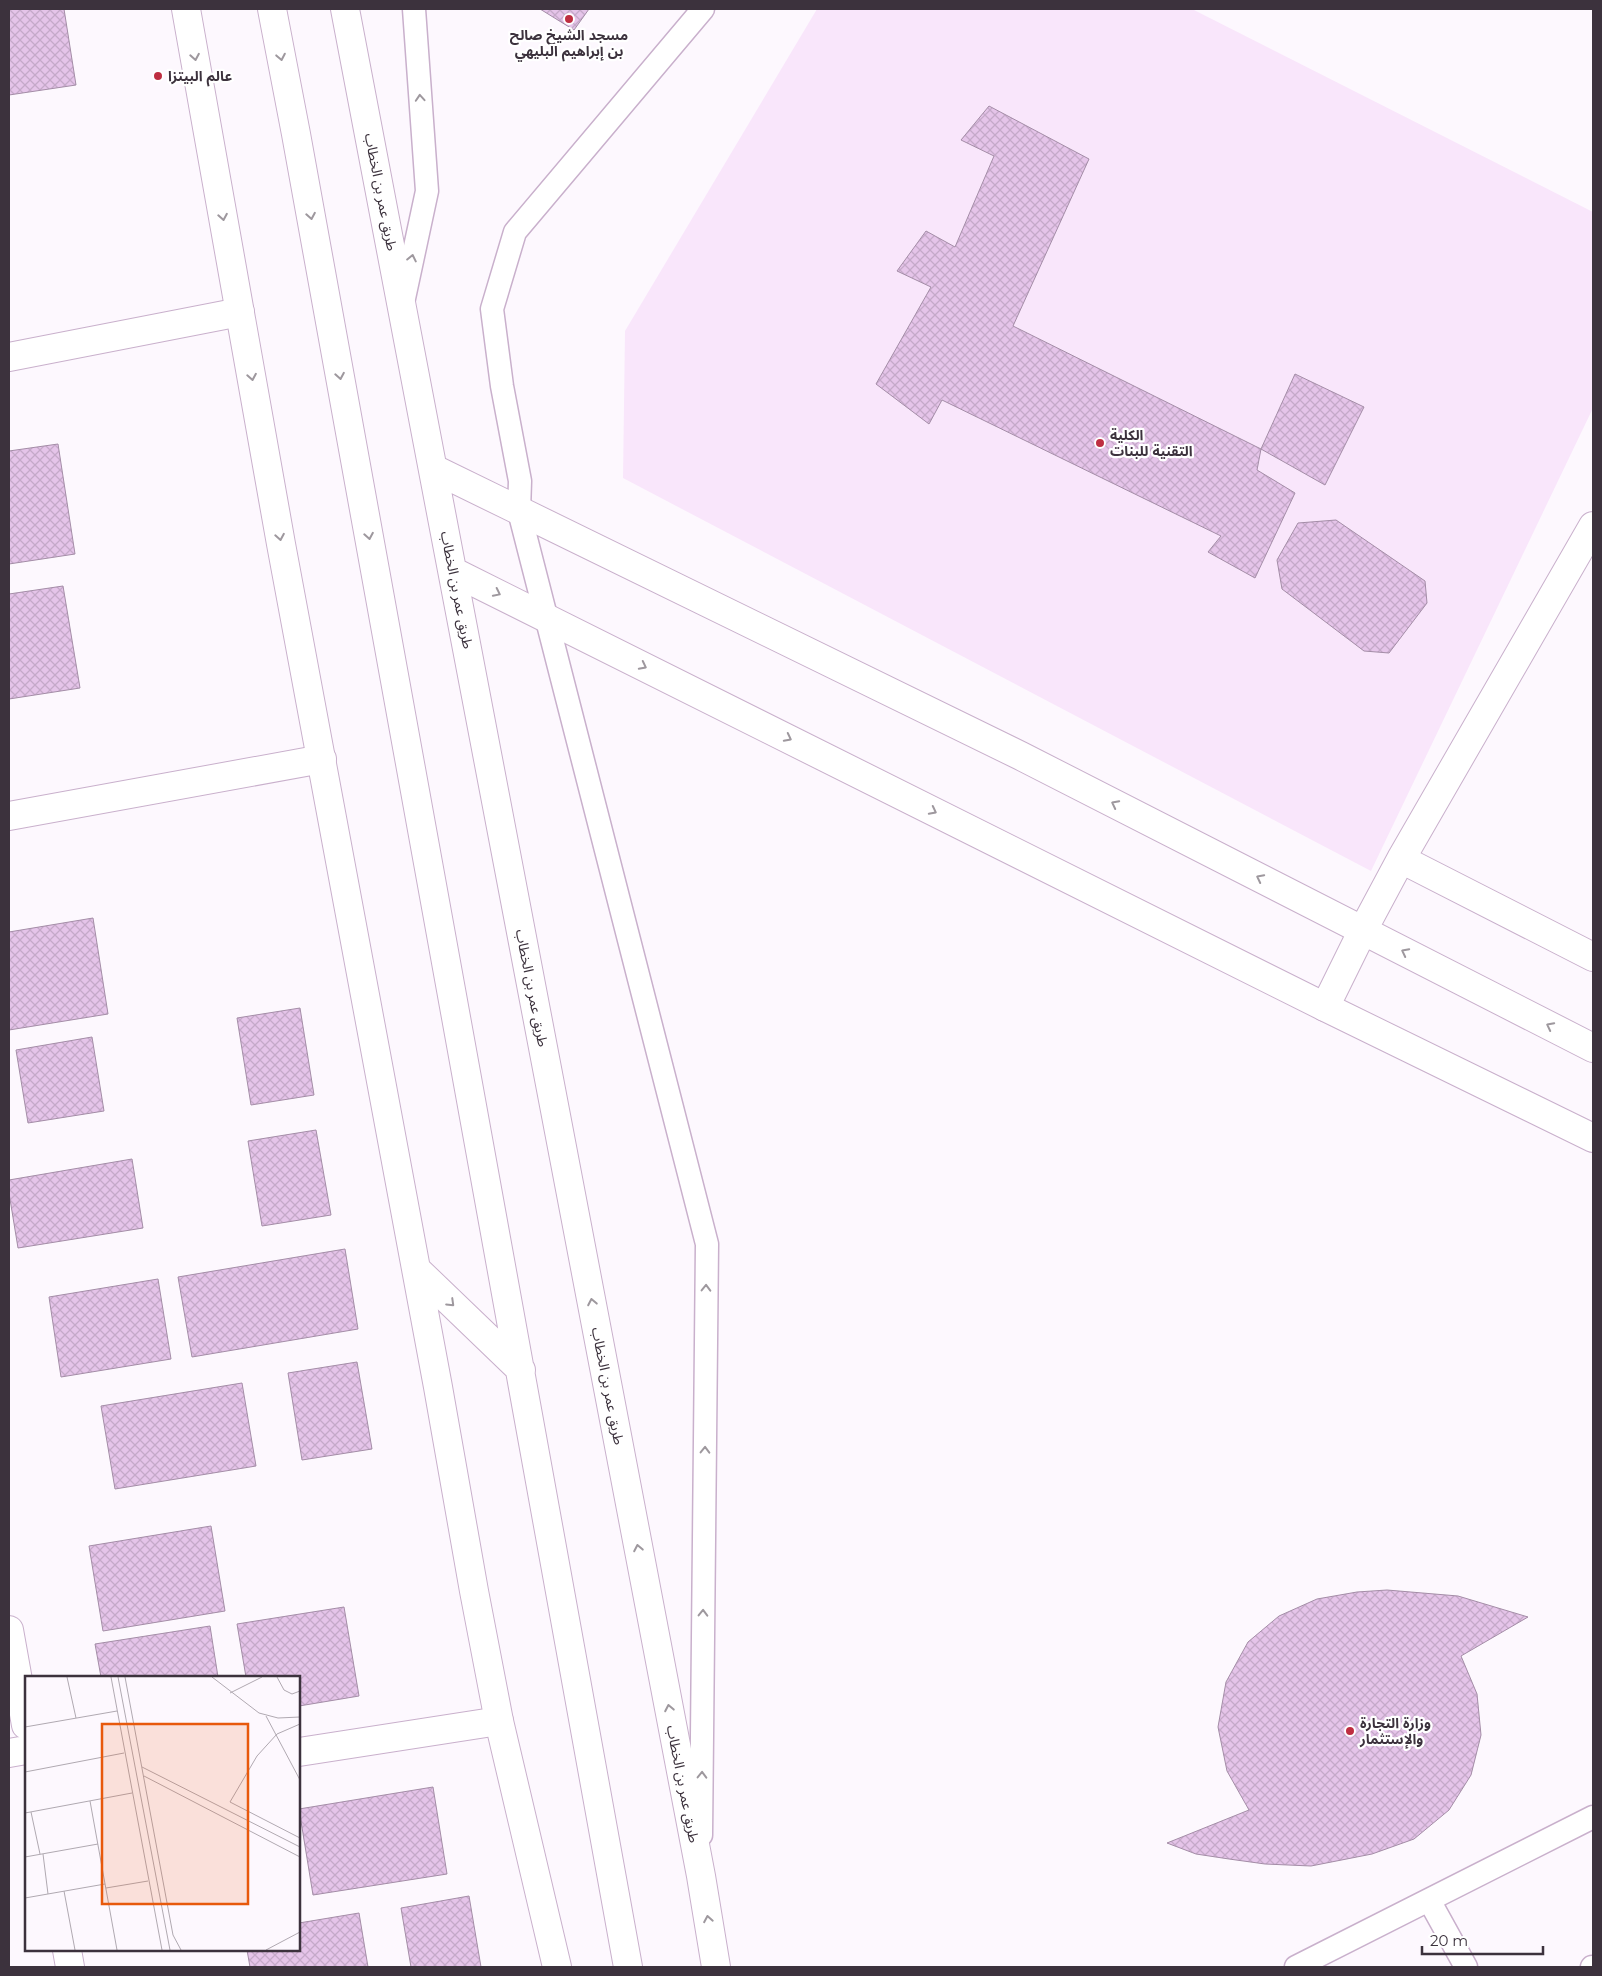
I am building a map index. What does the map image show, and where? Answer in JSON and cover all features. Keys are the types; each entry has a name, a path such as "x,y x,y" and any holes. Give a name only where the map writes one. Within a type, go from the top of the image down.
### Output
{"street":[{"path":"186,9 474,1591 499,1721 557,1967"},
{"path":"272,9 300,154 628,1967"},
{"name":"طريق عمر بن الخطاب","path":"345,9 454,572 701,1876 716,1967"},
{"path":"9,357 240,312"},
{"path":"434,469 1020,756 1593,1048"},
{"path":"1325,1007 1401,859 1593,526"},
{"path":"454,572 1325,1007 1593,1138"},
{"path":"9,816 322,759"},
{"path":"1401,859 1593,957"},
{"path":"416,1269 521,1370"},
{"path":"9,1630 25,1719"},
{"path":"300,1752 499,1721"},
{"path":"9,1753 25,1750"},
{"path":"67,1951 70,1967"}],"lane":[{"path":"402,306 426,191 414,9"},
{"path":"701,1876 707,1244 519,511 520,481 502,386 492,309 515,232 703,9"},
{"path":"1296,1967 1593,1817"},
{"path":"1429,1900 1466,1967"}],"shaded area":[{"name":"الكلية التقنية للبنات","path":"817,9 1192,9 1593,212 1593,408 1371,871 623,478 625,331"}],"building":[{"path":"9,9 64,9 76,85 9,95"},
{"name":"مسجد الشيخ صالح بن إبراهيم البليهي","path":"540,9 589,9 574,30"},
{"path":"989,106 1089,159 1013,326 1261,449 1257,470 1295,493 1255,578 1208,552 1221,536 942,400 929,424 876,384 931,287 897,271 926,231 955,247 994,156 961,140"},
{"path":"1295,374 1364,407 1325,485 1261,449"},
{"path":"58,444 75,554 9,564 9,451"},
{"path":"1336,520 1425,581 1427,603 1389,653 1364,651 1282,589 1277,560 1298,523"},
{"path":"63,586 80,688 9,699 9,594"},
{"path":"93,918 108,1014 9,1030 9,932"},
{"path":"300,1008 314,1095 251,1105 237,1018"},
{"path":"92,1037 104,1111 28,1123 16,1050"},
{"path":"316,1130 331,1215 262,1226 248,1141"},
{"path":"132,1159 143,1228 18,1248 9,1193 9,1180"},
{"path":"345,1249 358,1329 192,1357 178,1277"},
{"path":"158,1279 171,1359 61,1377 49,1297"},
{"path":"357,1362 372,1449 302,1460 288,1373"},
{"path":"242,1383 256,1466 115,1489 101,1406"},
{"path":"211,1526 225,1611 103,1631 89,1546"},
{"name":"وزارة التجارة والإستثمار","path":"1387,1590 1458,1596 1528,1617 1461,1656 1477,1694 1481,1735 1471,1775 1449,1810 1414,1839 1372,1854 1311,1866 1265,1864 1196,1854 1167,1843 1249,1810 1227,1771 1218,1727 1226,1682 1248,1642 1279,1616 1317,1599 1357,1592"},
{"path":"344,1607 359,1696 300,1706 300,1676 246,1676 237,1624"},
{"path":"210,1626 218,1676 101,1676 95,1644"},
{"path":"433,1787 447,1874 313,1895 300,1809"},
{"path":"469,1896 481,1967 411,1967 401,1908"},
{"path":"359,1913 368,1967 250,1967 247,1951 300,1951 300,1923"}],"place":[{"name":"مسجد الشيخ صالح بن إبراهيم البليهي","path":"569,19"},
{"name":"عالم البيتزا","path":"158,76"},
{"name":"الكلية التقنية للبنات","path":"1100,443"},
{"name":"وزارة التجارة والإستثمار","path":"1350,1731"}]}
